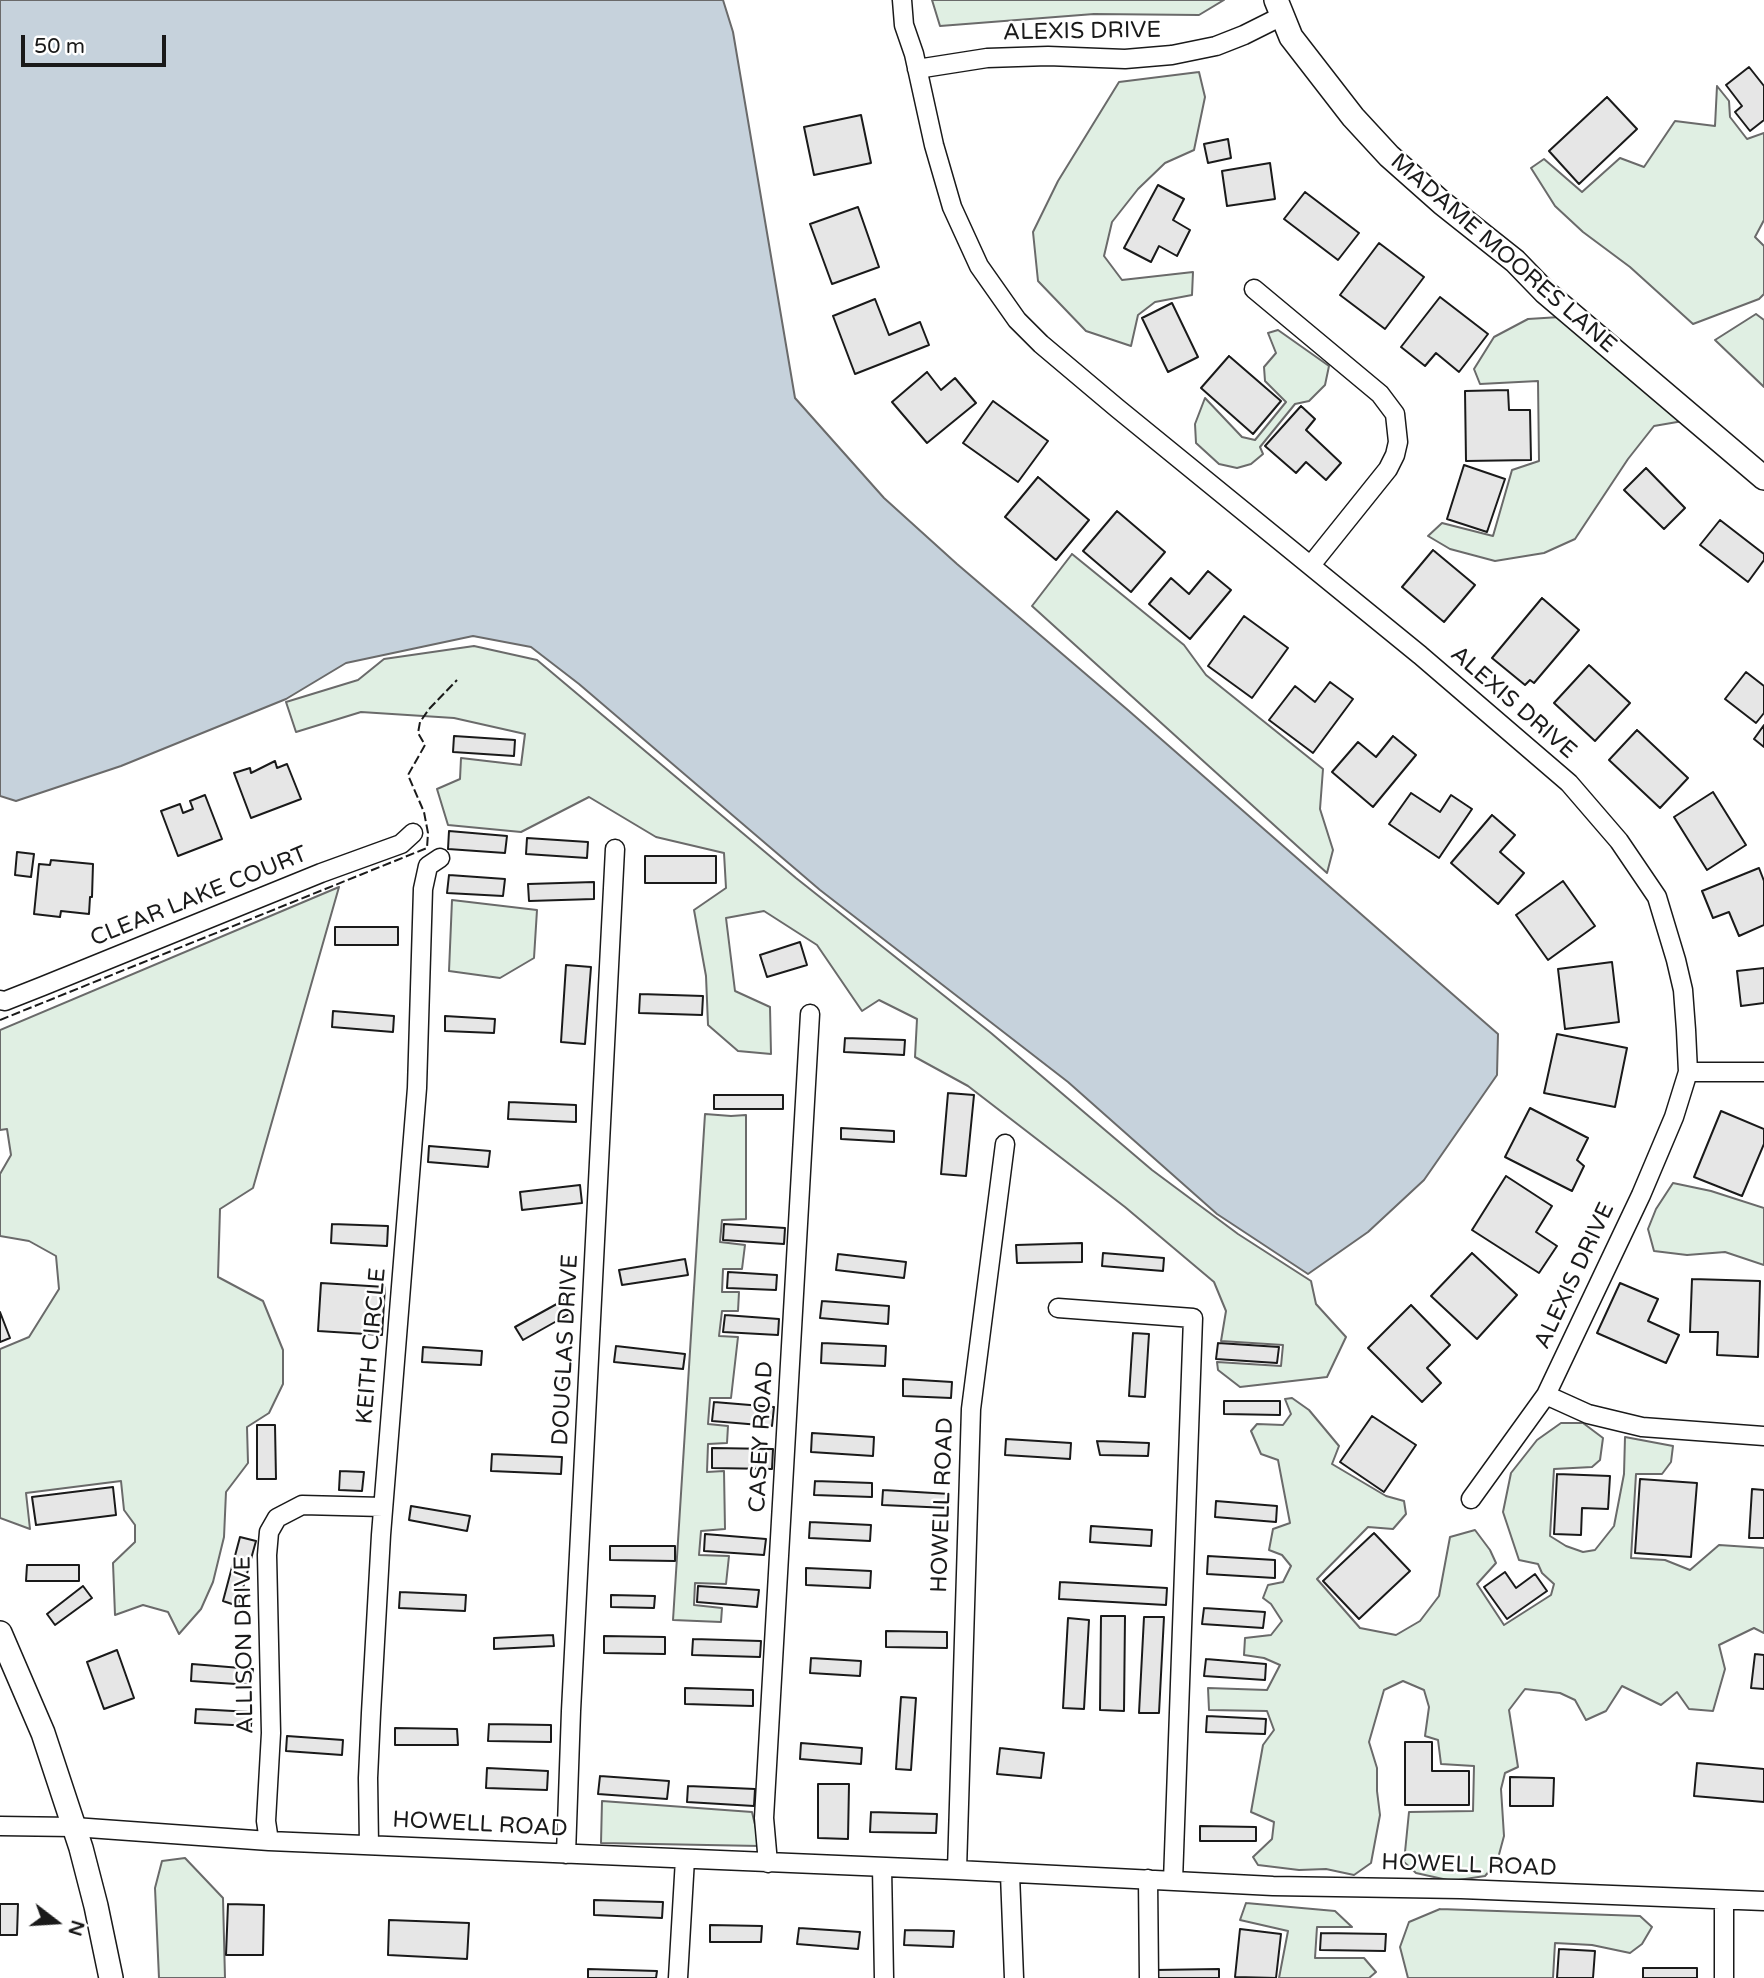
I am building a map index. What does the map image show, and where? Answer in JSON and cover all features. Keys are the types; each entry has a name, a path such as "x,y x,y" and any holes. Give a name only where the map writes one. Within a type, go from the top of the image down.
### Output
{"street":[{"name":"ALEXIS DRIVE","path":"902,0 904,25 952,207 979,266 996,293 1041,344 1420,655 1569,783 1619,841 1657,897 1683,990 1688,1072 1664,1144 1546,1395 1471,1499"},
{"name":"ALEXIS DRIVE","path":"917,69 987,58 1048,56 1125,60 1172,55 1216,46 1244,35 1279,8"},
{"name":"MADAME MOORES LANE","path":"1279,8 1291,37 1353,117 1389,156 1515,261 1545,292 1764,478"},
{"path":"1254,289 1380,394 1395,414 1398,442 1388,469 1311,565"},
{"name":"CLEAR LAKE COURT","path":"0,1000 5,1001 321,873 401,844 413,833"},
{"name":"DOUGLAS DRIVE","path":"566,1854 615,849"},
{"name":"KEITH CIRCLE","path":"369,1845 368,1777 383,1507 417,1088 424,889 428,866 440,859"},
{"name":"CASEY ROAD","path":"768,1863 764,1818 810,1014"},
{"path":"1688,1072 1764,1072"},
{"name":"HOWELL ROAD","path":"957,1870 971,1409 1004,1144"},
{"path":"1058,1307 1193,1318 1173,1881"},
{"path":"1546,1395 1588,1414 1642,1427 1764,1436"},
{"name":"ALLISON DRIVE","path":"269,1841 266,1821 271,1733 267,1555 269,1532 277,1518 302,1505 383,1507"},
{"path":"0,1633 43,1732 74,1827 96,1906 111,1978"},
{"name":"HOWELL ROAD","path":"0,1826 74,1827 269,1841 1273,1886 1461,1889 1764,1901"},
{"path":"678,1978 685,1859"},
{"path":"882,1867 884,1978"},
{"path":"1010,1874 1014,1978"},
{"path":"1148,1880 1149,1978"},
{"path":"1724,1900 1724,1978"}],"green space":[{"path":"932,0 1224,0 1199,15 1094,14 940,26"},
{"path":"1199,72 1205,97 1194,150 1165,163 1138,189 1112,222 1104,256 1122,280 1193,272 1192,295 1155,302 1138,315 1131,346 1086,331 1038,281 1033,232 1058,181 1119,82"},
{"path":"1717,86 1729,101 1730,117 1747,139 1764,133 1764,220 1755,237 1764,246 1764,294 1759,299 1693,324 1630,267 1583,232 1555,206 1531,168 1544,159 1582,192 1620,158 1644,167 1675,121 1715,126"},
{"path":"1756,314 1764,320 1764,387 1715,340"},
{"path":"1560,317 1683,421 1654,426 1628,459 1575,539 1544,553 1495,561 1450,549 1428,536 1442,523 1493,536 1512,470 1539,461 1538,381 1480,384 1474,369 1494,337 1528,319"},
{"path":"1278,330 1329,366 1325,385 1309,401 1295,404 1260,447 1263,454 1251,464 1237,468 1219,464 1196,443 1195,424 1205,398 1242,437 1255,440 1286,402 1265,381 1264,367 1276,353 1268,333"},
{"path":"1072,554 1184,645 1206,675 1323,769 1320,809 1333,850 1327,873 1032,606"},
{"path":"474,646 537,660 796,878 991,1033 1152,1170 1238,1234 1311,1281 1316,1304 1346,1337 1327,1377 1240,1387 1218,1370 1217,1362 1281,1366 1283,1345 1221,1341 1226,1311 1214,1282 1125,1207 968,1086 915,1057 917,1019 879,1000 862,1011 817,945 764,911 726,918 735,991 770,1007 771,1054 738,1051 708,1025 706,976 694,910 726,888 724,853 656,837 589,797 521,832 448,825 437,789 460,779 461,758 521,765 525,734 454,718 361,712 296,732 286,702 358,680 384,659"},
{"path":"339,887 253,1188 220,1209 218,1277 263,1301 283,1350 283,1384 269,1413 247,1427 248,1463 226,1492 224,1537 213,1582 201,1609 179,1634 168,1612 143,1605 115,1615 113,1563 135,1542 135,1525 124,1510 121,1481 26,1493 30,1529 0,1518 0,1349 29,1337 59,1289 56,1256 29,1241 0,1236 0,1174 11,1155 7,1129 0,1130 0,1030"},
{"path":"452,900 537,910 534,958 500,978 449,971"},
{"path":"705,1114 746,1115 746,1219 722,1220 720,1242 745,1245 742,1269 723,1269 722,1292 739,1292 738,1311 722,1311 719,1336 738,1337 731,1398 710,1398 708,1424 728,1426 727,1443 708,1444 707,1472 724,1471 725,1529 701,1531 699,1555 729,1556 726,1584 695,1583 694,1605 722,1608 721,1622 673,1620"},
{"path":"1673,1183 1711,1191 1764,1208 1764,1265 1725,1252 1687,1255 1654,1251 1648,1229 1656,1209"},
{"path":"1292,1398 1309,1410 1339,1446 1332,1464 1386,1496 1404,1501 1406,1514 1393,1529 1368,1527 1317,1579 1360,1628 1396,1635 1420,1621 1439,1596 1450,1537 1475,1530 1496,1563 1477,1584 1504,1625 1551,1595 1554,1584 1542,1573 1538,1564 1519,1560 1503,1512 1511,1473 1537,1440 1561,1423 1583,1423 1603,1438 1600,1460 1592,1467 1554,1469 1550,1536 1583,1552 1595,1550 1614,1526 1624,1474 1625,1437 1673,1446 1671,1462 1662,1474 1636,1474 1631,1558 1665,1560 1690,1570 1719,1545 1764,1548 1764,1633 1754,1628 1719,1645 1725,1669 1713,1711 1689,1709 1677,1692 1661,1705 1622,1686 1606,1711 1586,1720 1575,1700 1560,1693 1525,1689 1509,1710 1518,1767 1505,1773 1501,1789 1504,1836 1497,1862 1485,1876 1452,1881 1416,1873 1404,1862 1409,1812 1473,1811 1474,1766 1441,1764 1438,1740 1425,1736 1429,1707 1424,1690 1403,1681 1384,1690 1369,1742 1377,1768 1380,1815 1371,1863 1354,1875 1326,1869 1299,1870 1258,1865 1253,1857 1272,1839 1274,1822 1251,1812 1263,1745 1274,1730 1267,1711 1209,1710 1208,1688 1267,1690 1280,1665 1264,1658 1244,1655 1245,1638 1271,1635 1282,1621 1271,1604 1263,1598 1268,1585 1283,1582 1291,1566 1282,1555 1269,1550 1273,1529 1290,1523 1278,1460 1261,1454 1251,1431 1257,1424 1283,1425 1291,1414 1285,1399"},
{"path":"602,1801 752,1812 760,1846 601,1843"},
{"path":"185,1858 223,1898 225,1978 159,1978 155,1888 162,1861"},
{"path":"1246,1903 1335,1911 1352,1927 1317,1927 1315,1958 1364,1958 1376,1972 1369,1978 1279,1978 1288,1931 1240,1920"},
{"path":"1440,1909 1640,1916 1652,1927 1642,1944 1630,1953 1592,1945 1555,1943 1553,1978 1408,1978 1400,1947 1409,1922"}],"shaded area":[{"path":"0,0 723,0 733,32 795,398 884,498 1498,1034 1497,1075 1424,1180 1368,1232 1308,1274 1217,1214 1068,1082 820,890 579,684 531,647 473,636 346,663 286,699 121,766 16,801 0,796"}],"building":[{"path":"1749,67 1764,86 1764,120 1750,131 1735,112 1742,106 1726,85"},
{"path":"1607,97 1637,129 1579,184 1549,151"},
{"path":"861,115 871,163 814,175 804,127"},
{"path":"1228,139 1231,158 1208,163 1204,144"},
{"path":"1270,163 1275,199 1227,206 1222,171"},
{"path":"1158,185 1184,199 1173,220 1190,230 1177,256 1159,246 1151,262 1124,248"},
{"path":"1305,192 1359,233 1338,260 1284,219"},
{"path":"858,207 879,267 832,284 810,224"},
{"path":"1379,243 1424,277 1385,329 1340,295"},
{"path":"1440,297 1488,334 1459,372 1436,353 1425,366 1401,347"},
{"path":"875,299 889,335 920,322 929,345 855,374 833,316"},
{"path":"1172,303 1198,357 1168,372 1142,318"},
{"path":"1229,356 1281,401 1253,434 1201,388"},
{"path":"927,372 941,390 955,378 976,403 927,443 892,402"},
{"path":"1508,390 1509,410 1530,410 1531,460 1466,461 1465,391"},
{"path":"993,401 1048,441 1018,482 963,443"},
{"path":"1301,406 1315,419 1306,430 1341,463 1326,480 1306,462 1296,473 1265,446"},
{"path":"1464,465 1505,479 1487,532 1447,519"},
{"path":"1646,468 1685,508 1664,529 1624,490"},
{"path":"1038,477 1089,520 1056,560 1005,517"},
{"path":"1117,511 1165,552 1131,592 1083,551"},
{"path":"1720,520 1764,554 1764,560 1748,582 1700,545"},
{"path":"1433,550 1475,585 1444,622 1402,587"},
{"path":"1208,571 1231,590 1190,639 1149,604 1171,578 1189,594"},
{"path":"1542,598 1579,630 1534,683 1530,680 1525,685 1492,658"},
{"path":"1244,616 1288,648 1252,698 1208,666"},
{"path":"1589,665 1630,703 1595,741 1554,703"},
{"path":"1746,672 1764,686 1764,713 1756,723 1725,699"},
{"path":"1330,682 1353,699 1313,753 1269,720 1295,686 1315,702"},
{"path":"1764,725 1764,747 1754,739"},
{"path":"1637,730 1688,778 1660,808 1609,760"},
{"path":"454,736 515,740 514,756 453,752"},
{"path":"1393,736 1416,755 1373,807 1332,772 1358,742 1376,757"},
{"path":"275,761 277,768 287,764 301,799 251,818 234,773 250,768 251,773"},
{"path":"1713,792 1746,845 1707,870 1674,817"},
{"path":"1411,793 1440,812 1451,795 1472,809 1439,858 1389,824"},
{"path":"205,795 222,839 178,856 161,811 180,804 183,813 193,809 190,801"},
{"path":"1492,815 1515,835 1500,852 1524,873 1498,904 1451,863"},
{"path":"449,831 507,836 505,853 448,849"},
{"path":"527,838 588,842 587,858 526,854"},
{"path":"17,852 34,854 31,877 15,875"},
{"path":"645,856 716,856 716,883 645,883"},
{"path":"51,860 93,864 89,914 61,911 60,917 34,914 39,864 50,865"},
{"path":"1759,868 1764,881 1764,925 1739,936 1729,912 1713,918 1702,891"},
{"path":"449,875 505,879 503,896 447,893"},
{"path":"1563,881 1595,926 1548,960 1516,915"},
{"path":"594,882 594,899 529,901 528,884"},
{"path":"335,927 398,927 398,945 335,945"},
{"path":"800,942 807,965 767,977 760,955"},
{"path":"1612,962 1619,1022 1565,1029 1558,969"},
{"path":"566,965 591,967 585,1044 561,1042"},
{"path":"1764,968 1764,1003 1741,1006 1737,971"},
{"path":"640,994 703,996 702,1015 639,1013"},
{"path":"333,1011 394,1016 393,1032 332,1027"},
{"path":"445,1016 495,1019 494,1033 445,1031"},
{"path":"1557,1034 1627,1048 1615,1107 1544,1093"},
{"path":"845,1038 905,1040 904,1055 844,1052"},
{"path":"948,1093 974,1095 966,1176 941,1174"},
{"path":"714,1095 783,1095 783,1109 714,1109"},
{"path":"509,1102 576,1105 576,1122 508,1119"},
{"path":"1530,1108 1588,1138 1577,1160 1584,1166 1572,1191 1505,1157"},
{"path":"1721,1111 1764,1129 1764,1144 1742,1196 1694,1177"},
{"path":"841,1128 894,1131 894,1142 841,1139"},
{"path":"429,1146 490,1151 488,1167 428,1162"},
{"path":"1506,1176 1552,1206 1536,1232 1557,1246 1539,1273 1472,1230"},
{"path":"580,1185 582,1203 522,1210 520,1192"},
{"path":"332,1224 388,1226 387,1246 331,1243"},
{"path":"724,1224 785,1228 784,1244 723,1240"},
{"path":"1082,1243 1082,1262 1017,1263 1016,1245"},
{"path":"1103,1253 1164,1258 1163,1271 1102,1266"},
{"path":"1472,1253 1517,1295 1477,1339 1431,1296"},
{"path":"838,1254 906,1262 904,1278 836,1270"},
{"path":"685,1259 688,1275 622,1285 619,1270"},
{"path":"728,1272 777,1275 776,1290 727,1288"},
{"path":"1692,1279 1760,1281 1758,1357 1717,1355 1718,1332 1690,1332"},
{"path":"321,1283 385,1287 382,1335 318,1331"},
{"path":"1620,1283 1658,1299 1648,1321 1679,1335 1666,1363 1597,1333"},
{"path":"564,1300 571,1313 523,1340 515,1327"},
{"path":"822,1301 889,1306 888,1324 820,1318"},
{"path":"1411,1305 1450,1345 1427,1368 1441,1383 1422,1402 1368,1348"},
{"path":"0,1312 10,1338 0,1342"},
{"path":"725,1315 779,1319 778,1335 723,1332"},
{"path":"1133,1333 1149,1334 1145,1397 1129,1396"},
{"path":"822,1343 886,1346 885,1366 821,1363"},
{"path":"1218,1343 1279,1347 1277,1363 1216,1359"},
{"path":"616,1346 685,1354 683,1369 614,1362"},
{"path":"423,1347 482,1351 481,1365 422,1362"},
{"path":"903,1379 952,1382 951,1398 903,1396"},
{"path":"1224,1401 1280,1401 1280,1415 1224,1414"},
{"path":"714,1402 774,1407 772,1426 712,1421"},
{"path":"1372,1416 1416,1445 1384,1492 1340,1462"},
{"path":"257,1425 275,1425 276,1479 257,1479"},
{"path":"812,1433 874,1437 873,1456 811,1452"},
{"path":"1006,1439 1071,1443 1070,1459 1005,1455"},
{"path":"1097,1441 1149,1443 1148,1456 1100,1455"},
{"path":"712,1448 773,1449 772,1469 712,1468"},
{"path":"492,1454 562,1457 561,1474 491,1471"},
{"path":"340,1471 364,1472 362,1491 339,1490"},
{"path":"1557,1474 1610,1476 1608,1509 1582,1508 1581,1535 1554,1534"},
{"path":"1640,1479 1697,1483 1691,1557 1635,1553"},
{"path":"815,1481 872,1483 872,1497 814,1495"},
{"path":"113,1487 116,1515 36,1525 32,1497"},
{"path":"1752,1489 1764,1490 1764,1538 1749,1538"},
{"path":"883,1490 950,1494 949,1508 882,1505"},
{"path":"1216,1501 1277,1506 1276,1522 1215,1517"},
{"path":"411,1506 470,1516 467,1531 409,1520"},
{"path":"810,1522 871,1525 870,1541 809,1538"},
{"path":"1091,1526 1152,1530 1151,1546 1090,1542"},
{"path":"1374,1533 1410,1571 1359,1619 1323,1581"},
{"path":"705,1534 766,1539 764,1555 704,1551"},
{"path":"240,1537 256,1541 238,1606 223,1601"},
{"path":"610,1546 675,1546 675,1561 610,1560"},
{"path":"1208,1556 1275,1560 1275,1578 1207,1574"},
{"path":"27,1565 79,1565 79,1581 26,1581"},
{"path":"806,1568 871,1571 870,1588 806,1585"},
{"path":"1505,1572 1516,1588 1535,1574 1547,1591 1507,1619 1484,1587"},
{"path":"1060,1582 1167,1588 1166,1605 1059,1599"},
{"path":"83,1586 92,1598 55,1625 47,1614"},
{"path":"698,1586 759,1590 757,1607 697,1602"},
{"path":"400,1592 466,1595 465,1611 399,1608"},
{"path":"611,1595 655,1596 654,1608 611,1607"},
{"path":"1204,1608 1265,1612 1263,1628 1202,1624"},
{"path":"1101,1616 1125,1616 1124,1711 1100,1710"},
{"path":"1144,1617 1164,1617 1159,1713 1139,1713"},
{"path":"1068,1618 1089,1620 1084,1709 1063,1708"},
{"path":"886,1631 947,1632 947,1648 886,1647"},
{"path":"553,1635 554,1646 494,1649 494,1638"},
{"path":"604,1636 665,1637 665,1654 604,1653"},
{"path":"693,1639 761,1641 760,1657 692,1655"},
{"path":"117,1650 134,1698 104,1709 87,1662"},
{"path":"1755,1654 1764,1655 1764,1689 1751,1688"},
{"path":"811,1658 861,1661 860,1676 810,1673"},
{"path":"1206,1659 1266,1664 1265,1680 1204,1676"},
{"path":"192,1664 253,1669 251,1685 191,1681"},
{"path":"685,1688 753,1690 753,1706 685,1704"},
{"path":"901,1697 916,1698 911,1770 896,1769"},
{"path":"196,1709 252,1712 251,1726 195,1723"},
{"path":"1207,1716 1266,1719 1265,1734 1206,1732"},
{"path":"489,1724 551,1725 551,1742 488,1741"},
{"path":"395,1728 457,1729 458,1745 395,1745"},
{"path":"287,1736 343,1740 342,1755 286,1751"},
{"path":"1405,1742 1432,1742 1432,1771 1469,1771 1469,1805 1405,1805"},
{"path":"801,1743 862,1748 861,1764 800,1759"},
{"path":"1000,1748 1044,1753 1041,1778 997,1774"},
{"path":"1697,1763 1764,1769 1764,1802 1694,1796"},
{"path":"487,1768 548,1771 547,1790 486,1788"},
{"path":"600,1776 669,1781 667,1799 598,1794"},
{"path":"1510,1777 1554,1778 1553,1806 1510,1806"},
{"path":"818,1784 849,1784 848,1839 818,1838"},
{"path":"688,1786 755,1789 754,1806 687,1802"},
{"path":"871,1812 937,1814 936,1833 870,1832"},
{"path":"1200,1826 1256,1827 1256,1841 1200,1841"},
{"path":"594,1900 663,1902 662,1918 594,1915"},
{"path":"0,1904 18,1904 17,1935 0,1935"},
{"path":"228,1904 264,1905 263,1955 226,1955"},
{"path":"389,1920 469,1923 467,1959 388,1955"},
{"path":"710,1925 762,1926 761,1942 710,1942"},
{"path":"799,1928 860,1932 858,1949 797,1944"},
{"path":"1240,1929 1281,1934 1276,1978 1235,1977"},
{"path":"905,1930 954,1931 953,1947 904,1945"},
{"path":"1321,1933 1386,1934 1385,1951 1320,1950"},
{"path":"1559,1949 1595,1951 1593,1978 1557,1978"},
{"path":"1643,1968 1697,1968 1697,1978 1643,1978"},
{"path":"588,1969 657,1971 656,1978 588,1978"},
{"path":"1219,1969 1219,1978 1156,1978 1155,1970"}],"fence":[{"path":"0,1020 427,848 428,833 424,812 408,775 425,745 418,733 420,722 457,680"}]}
